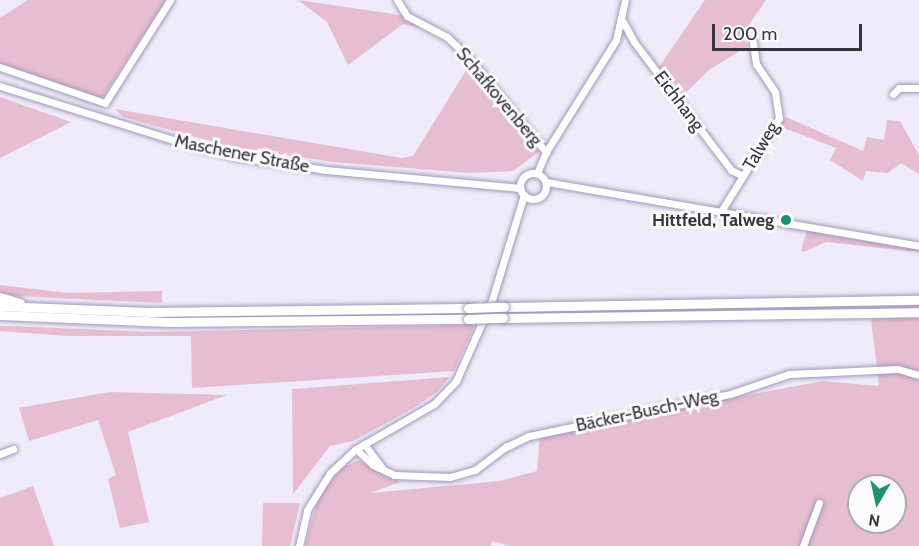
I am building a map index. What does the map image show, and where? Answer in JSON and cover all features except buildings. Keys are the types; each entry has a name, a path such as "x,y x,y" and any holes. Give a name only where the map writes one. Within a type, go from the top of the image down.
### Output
{"highway":[{"path":"753,303 779,295"},
{"path":"0,297 34,307"},
{"path":"0,306 148,312 919,300"},
{"path":"0,317 168,322 919,312"}],"street":[{"path":"0,67 105,103 170,0"},
{"name":"Schafkovenberg","path":"398,0 407,16 447,37 469,58 546,152"},
{"path":"520,218 522,178 537,173 546,152 616,40 625,0"},
{"name":"Eichhang","path":"622,20 634,42 731,170 743,176"},
{"name":"Talweg","path":"720,213 779,118 775,92 756,64 753,42"},
{"name":"Maschener Straße","path":"0,86 177,142 239,157 326,170 492,183 522,192"},
{"path":"893,94 899,88 919,88"},
{"path":"537,173 546,182 919,246"},
{"name":"Maschener Straße","path":"492,183 522,178"},
{"path":"545,192 546,182"},
{"path":"299,546 312,500 330,473 356,449 422,413 456,381 478,337 520,218 532,199 545,192 579,188"},
{"path":"522,192 532,199"},
{"name":"Bäcker-Busch-Weg","path":"356,449 384,470 404,477 460,476 530,436 730,394 789,374 898,369 919,375"},
{"path":"364,444 384,470"},
{"path":"0,454 13,449"},
{"path":"803,546 819,503"}],"shaded area":[{"path":"28,0 166,0 101,100 0,66 0,18"},
{"path":"298,0 407,16 451,35 403,24 348,65 327,22"},
{"path":"705,0 766,0 741,36 748,46 709,70 678,100 659,67"},
{"path":"470,64 540,151 513,171 469,173 334,162 236,148 123,117 115,109 401,158 413,156"},
{"path":"0,97 71,122 0,158"},
{"path":"786,117 863,151 867,137 884,140 887,120 900,121 919,155 919,174 901,163 888,173 866,171 863,181 830,160 836,148 779,126"},
{"path":"808,228 919,246 919,252 826,242 804,252 801,250"},
{"path":"0,285 68,293 162,291 162,303 15,296 0,293"},
{"path":"919,317 919,546 510,546 492,541 491,546 305,546 319,495 342,468 359,460 400,482 370,493 500,481 537,471 540,434 823,381 879,386 871,318"},
{"path":"475,325 454,371 192,388 191,336 68,336 0,331 0,326 151,332"},
{"path":"450,377 437,392 412,409 353,441 330,446 293,494 292,389"},
{"path":"109,392 227,395 128,432 149,522 120,528 108,479 116,475 98,420 29,441 19,408"},
{"path":"33,486 54,546 0,546 0,498"},
{"path":"263,503 300,503 290,546 262,546"}],"place":[{"name":"Hittfeld, Talweg","path":"786,220"}]}
